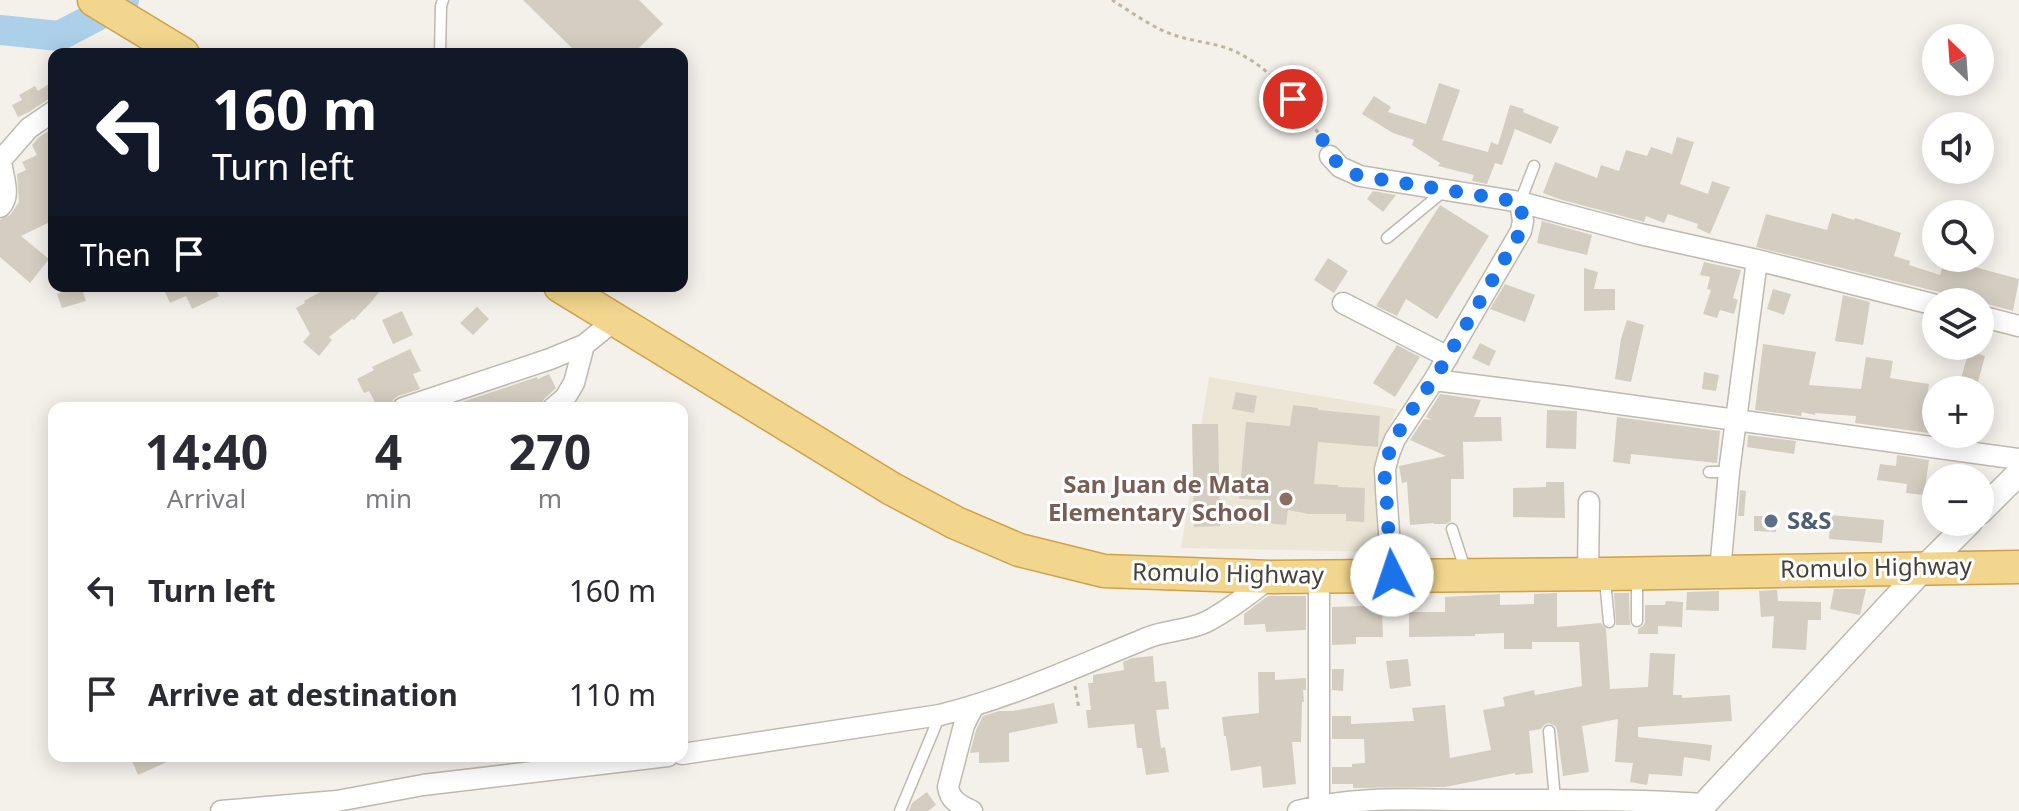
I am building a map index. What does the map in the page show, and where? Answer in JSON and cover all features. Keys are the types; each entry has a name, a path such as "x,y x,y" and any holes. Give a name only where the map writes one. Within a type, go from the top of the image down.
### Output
{"highway":[{"path":"94,0 169,48"},
{"name":"Romulo Highway","path":"569,292 892,489 956,523 1019,550 1104,571 1271,577 2019,567"}],"street":[{"path":"0,207 7,197 1,160 29,128 48,115"},
{"path":"1330,156 1340,167 1360,176 1520,202 1922,301"},
{"path":"1392,575 1385,469 1395,439 1448,357 1521,231 1520,202"},
{"path":"1720,571 1719,472 1736,420 1757,260"},
{"path":"1343,303 1448,357"},
{"path":"1994,320 2019,326"},
{"path":"421,402 584,345 614,321"},
{"path":"560,402 574,383 584,345"},
{"path":"550,359 559,402"},
{"path":"1434,380 2019,459"},
{"path":"1994,498 2019,473"},
{"path":"1589,502 1596,574"},
{"path":"1319,576 1312,809 1387,800 1621,799 1701,808 1956,536"},
{"path":"688,753 940,715 973,707 1153,636 1206,622 1271,577"},
{"path":"972,811 950,796 948,787 964,725 973,707"},
{"path":"221,811 339,806 423,785 617,762"}],"lane":[{"path":"440,48 443,0"},
{"path":"1520,202 1534,166"},
{"path":"1387,238 1446,190"},
{"path":"1452,529 1467,574"},
{"path":"1637,573 1637,621"},
{"path":"1596,574 1609,622"},
{"path":"900,811 940,715"},
{"path":"1549,731 1555,800"}],"path":[{"path":"1112,0 1173,35 1218,45 1243,55 1293,99 1323,140 1330,156"},
{"path":"1072,670 1079,709"}],"shaded area":[{"name":"San Juan de Mata Elementary School","path":"1209,377 1397,409 1379,449 1386,552 1181,548"}],"building":[{"path":"523,0 639,0 663,24 639,48 572,48"},
{"path":"1439,83 1460,90 1442,140 1488,152 1491,142 1498,145 1510,105 1559,127 1551,144 1515,129 1502,165 1495,163 1487,184 1472,181 1474,175 1438,166 1440,163 1412,145 1414,140 1393,133 1362,114 1374,96 1391,107 1388,112 1426,124"},
{"path":"48,85 48,100 18,117 12,105 22,100 19,95 35,86 38,91"},
{"path":"48,131 48,223 21,236 48,260 30,283 0,257 0,220 10,215 19,202 17,174 26,170 22,162 37,155 32,145"},
{"path":"1677,137 1694,142 1680,184 1708,194 1712,181 1730,187 1710,234 1697,228 1698,224 1668,214 1664,223 1646,216 1644,222 1543,193 1555,162 1597,178 1601,165 1619,171 1626,150 1647,156 1651,147 1672,154"},
{"path":"1373,191 1396,195 1383,212 1367,199"},
{"path":"1440,205 1489,236 1437,319 1406,299 1397,316 1376,306"},
{"path":"1832,213 1855,218 1901,233 1894,256 1910,261 1909,265 1922,269 1922,272 1940,275 1941,272 1993,272 2019,279 2013,311 1994,306 1994,288 1923,288 1756,247 1766,214 1827,230"},
{"path":"1542,221 1592,235 1587,255 1537,243"},
{"path":"1328,258 1348,271 1334,293 1314,280"},
{"path":"1704,262 1741,270 1733,298 1738,300 1734,314 1720,310 1717,318 1703,314 1711,290 1707,289 1710,277 1700,275"},
{"path":"1584,268 1598,272 1594,289 1615,289 1615,310 1584,311"},
{"path":"1505,284 1535,295 1525,322 1490,309"},
{"path":"1773,289 1791,294 1784,315 1767,309"},
{"path":"83,292 86,301 62,308 57,294"},
{"path":"165,292 217,292 219,296 192,309 186,296 170,303"},
{"path":"320,292 379,292 354,320 329,337 332,340 319,356 303,342 310,334 296,308"},
{"path":"1843,295 1870,302 1863,345 1835,341"},
{"path":"477,307 489,319 473,335 460,323"},
{"path":"402,311 413,335 393,344 382,320"},
{"path":"1627,320 1644,325 1631,382 1615,379"},
{"path":"1480,343 1496,351 1489,366 1472,358"},
{"path":"1763,344 1816,352 1809,385 1861,389 1866,357 1893,361 1890,378 1922,383 1922,432 1855,423 1856,416 1802,412 1801,416 1755,410"},
{"path":"1397,345 1420,357 1395,397 1373,383"},
{"path":"410,349 421,371 413,374 420,389 398,396 392,402 375,402 369,391 364,393 357,379 374,370 372,367"},
{"path":"1966,360 1984,360 1980,376 1962,376"},
{"path":"1704,372 1719,375 1716,391 1702,389"},
{"path":"549,374 556,388 543,402 462,402 537,377"},
{"path":"1236,392 1257,396 1254,413 1232,409"},
{"path":"1440,394 1481,400 1474,417 1501,417 1502,441 1463,442 1464,479 1451,479 1451,521 1446,524 1410,525 1407,482 1402,483 1399,466 1446,456 1410,440 1424,419 1432,420 1426,417"},
{"path":"1293,405 1380,416 1378,447 1318,442 1314,484 1365,488 1364,522 1346,521 1346,514 1309,514 1288,510 1286,525 1265,523 1268,500 1239,499 1246,422 1290,426"},
{"path":"1547,410 1577,411 1576,449 1546,448"},
{"path":"1617,417 1720,431 1717,463 1631,454 1630,464 1613,462"},
{"path":"1192,424 1218,424 1220,526 1194,527"},
{"path":"1748,435 1796,441 1794,454 1747,447"},
{"path":"1897,455 1929,460 1928,464 1922,464 1922,495 1906,493 1907,484 1877,480 1880,464 1896,466"},
{"path":"1546,482 1564,482 1565,518 1513,517 1513,488 1546,487"},
{"path":"1740,490 1746,491 1744,516 1738,516"},
{"path":"1831,515 1884,520 1882,543 1829,539"},
{"path":"1754,516 1777,516 1776,532 1754,531"},
{"path":"1834,589 1866,589 1860,615 1830,609"},
{"path":"1777,590 1778,601 1821,602 1821,620 1808,620 1806,650 1772,648 1774,616 1761,617 1759,591"},
{"path":"1719,591 1719,611 1686,610 1687,592"},
{"path":"1557,593 1557,627 1601,623 1606,629 1610,689 1648,687 1650,653 1675,654 1673,695 1682,695 1682,698 1730,695 1732,721 1638,727 1638,737 1712,745 1710,761 1684,757 1682,776 1649,774 1647,785 1630,782 1633,763 1615,762 1618,719 1582,726 1589,772 1563,776 1557,730 1549,723 1541,729 1529,731 1533,773 1515,773 1445,787 1353,788 1353,784 1332,784 1332,767 1352,767 1352,764 1365,763 1364,739 1332,739 1332,716 1351,716 1351,724 1414,721 1412,708 1445,705 1450,758 1491,750 1483,710 1505,706 1503,697 1534,690 1535,695 1582,686 1579,642 1532,642 1532,649 1504,649 1504,633 1409,637 1409,612 1445,612 1445,597 1500,594 1500,605 1534,604 1534,594"},
{"path":"1614,593 1629,593 1630,625 1616,625"},
{"path":"1362,595 1406,595 1407,608 1382,610 1383,637 1356,637 1356,644 1332,645 1332,607 1363,606"},
{"path":"1268,596 1306,596 1306,630 1266,632 1265,624 1244,625 1244,614"},
{"path":"1666,601 1683,602 1682,627 1658,626 1658,634 1638,634 1638,629 1645,622 1645,605 1665,605"},
{"path":"1153,656 1155,682 1166,681 1169,709 1156,710 1161,748 1165,747 1169,772 1146,775 1142,748 1137,748 1134,724 1088,728 1086,710 1091,710 1088,683 1093,683 1093,675 1124,670 1123,662"},
{"path":"1408,659 1411,686 1390,689 1386,661"},
{"path":"1332,669 1344,669 1343,691 1332,690"},
{"path":"1258,672 1275,672 1275,680 1306,678 1301,742 1292,742 1296,784 1263,788 1261,766 1231,771 1222,717 1259,713"},
{"path":"1054,703 1058,723 1009,733 1009,762 979,763 979,752 970,753 983,716"},
{"path":"133,762 167,762 138,775"},
{"path":"927,792 936,805 928,811 909,811 912,803"}],"waterway":[{"path":"0,30 59,36 124,0"}],"place":[{"name":"San Juan de Mata Elementary School","path":"1286,499"},
{"name":"S&S","path":"1771,521"}],"route":[{"path":"1293,99 1323,140 1330,156 1350,173 1520,202 1523,213 1521,231 1434,380 1395,439 1389,454 1385,469 1392,575"}]}
